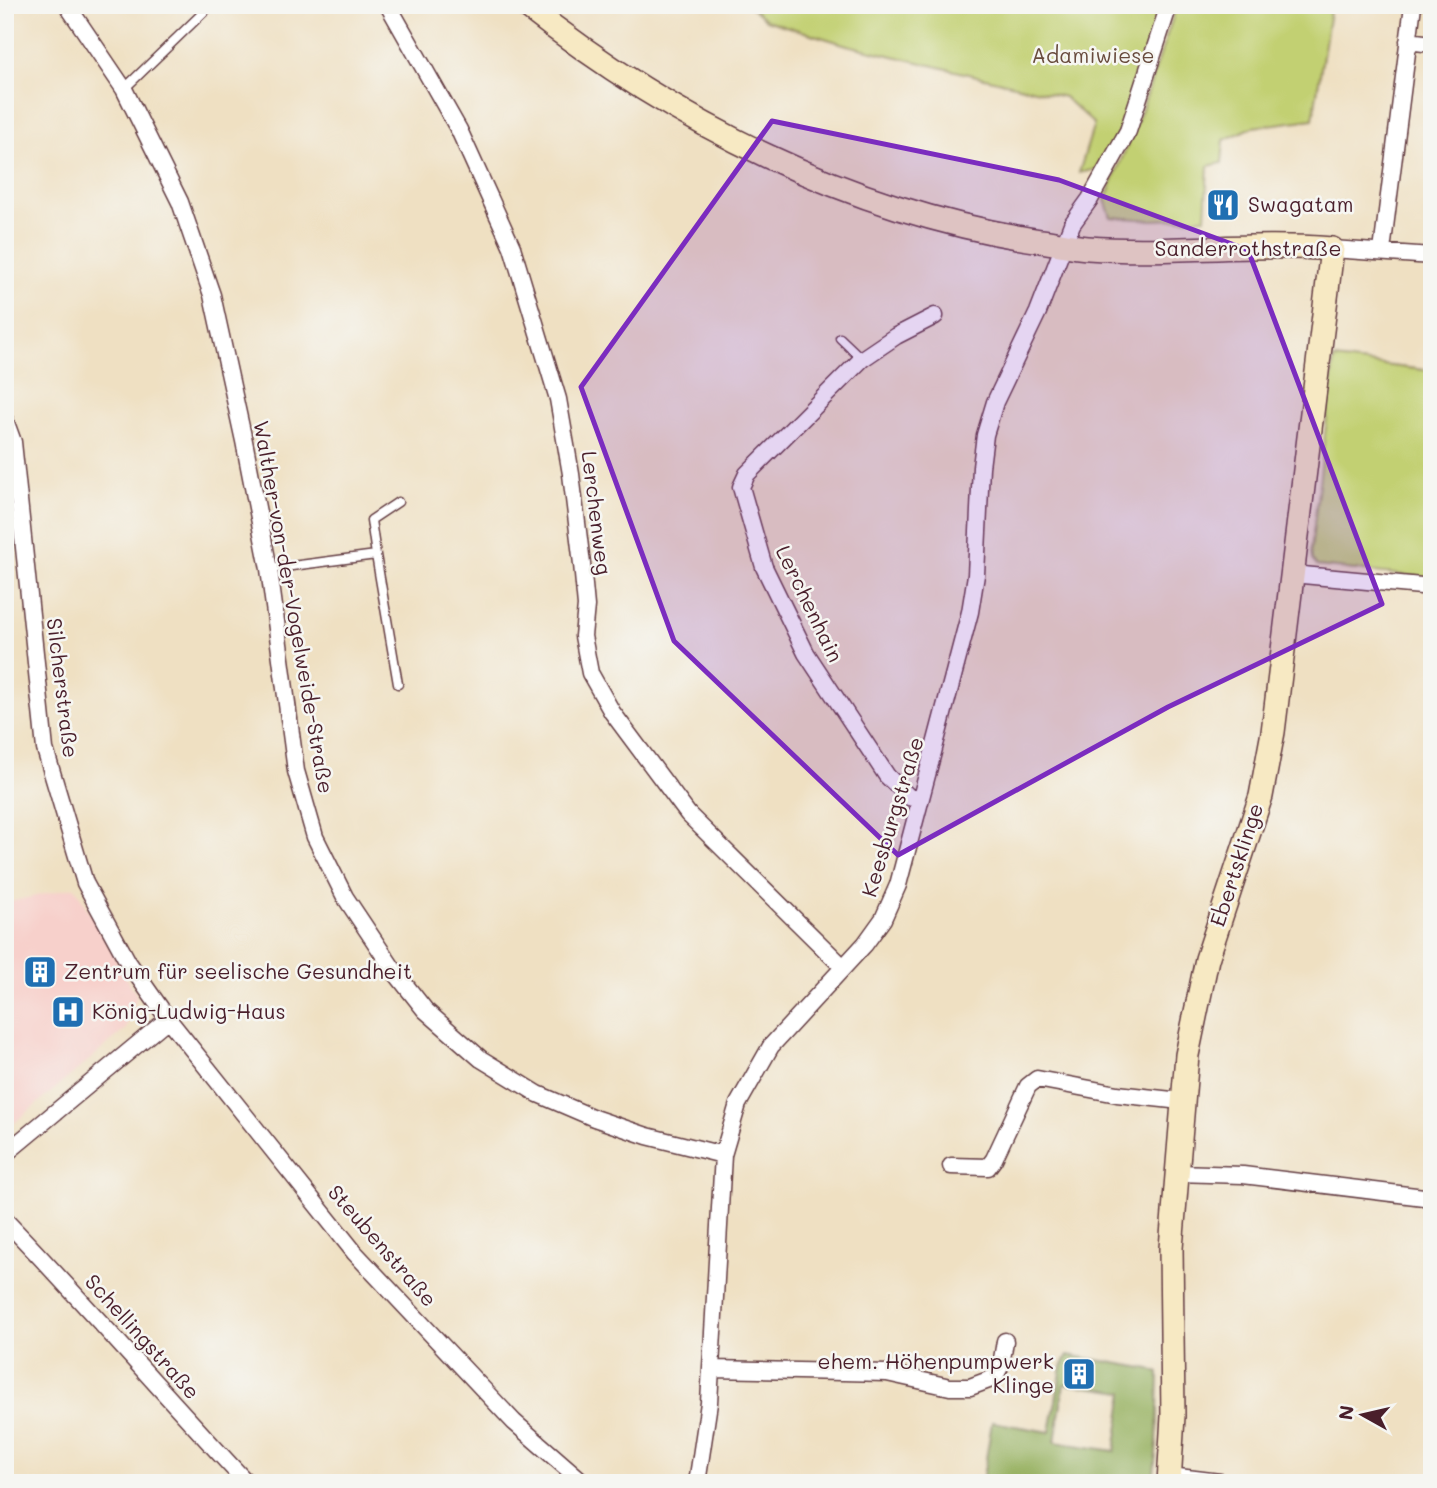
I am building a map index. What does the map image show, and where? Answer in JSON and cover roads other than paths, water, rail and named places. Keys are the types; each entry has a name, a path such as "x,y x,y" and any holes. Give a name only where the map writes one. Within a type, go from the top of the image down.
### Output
{"street":[{"name":"Walther-von-der-Vogelweide-Straße","path":"67,5 124,89 180,202 212,295 269,569 296,771 314,837 345,897 395,972 425,1010 481,1059 538,1094 594,1118 647,1136 723,1155"},
{"name":"Lerchenweg","path":"388,5 459,130 512,247 558,399 572,474 586,606 583,636 590,673 612,712 688,814 843,967"},
{"name":"Sanderrothstraße","path":"525,5 648,90 717,130 794,167 874,200 944,221 1007,236 1086,248 1136,250 1300,246 1432,256"},
{"name":"Keesburgstraße","path":"697,1483 712,1368 723,1155 738,1104 771,1046 883,919 898,885 970,612 976,575 981,467 985,435 995,402 1038,312 1072,224 1090,199 1128,131 1168,5"},
{"path":"1382,251 1413,5"},
{"path":"1408,41 1432,44"},
{"name":"Ebertsklinge","path":"1170,1479 1173,1378 1170,1283 1181,1101 1189,1045 1207,959 1261,796 1281,677 1332,249"},
{"name":"Lerchenhain","path":"920,800 909,797 887,776 806,653 764,568 741,487 747,474 862,359 896,336 935,316"},
{"name":"Silcherstraße","path":"5,420 13,442 45,749 85,883 128,962 168,1019"},
{"path":"1292,574 1432,587"},
{"path":"5,1154 168,1019"},
{"name":"Steubenstraße","path":"168,1019 355,1253 514,1422 584,1483"},
{"path":"951,1166 994,1170 995,1159 1028,1086 1037,1079 1105,1092 1181,1101"},
{"path":"1176,1173 1243,1175 1432,1198"},
{"name":"Schellingstraße","path":"5,1220 247,1483"},
{"path":"712,1368 887,1373 950,1387 970,1387 994,1378 1001,1365 1005,1341"},
{"path":"1170,1479 1228,1483"}],"lane":[{"path":"124,89 211,5"},
{"path":"840,338 862,359"},
{"path":"398,502 371,520 398,684"},
{"path":"269,569 376,555"}],"place":[{"name":"Swagatam","path":"1223,205"},
{"name":"Zentrum für seelische Gesundheit","path":"40,972"},
{"name":"König-Ludwig-Haus","path":"68,1012"},
{"name":"ehem. Höhenpumpwerk Klinge","path":"1079,1374"}],"park label":[{"name":"Adamiwiese","path":"1093,56"}]}
